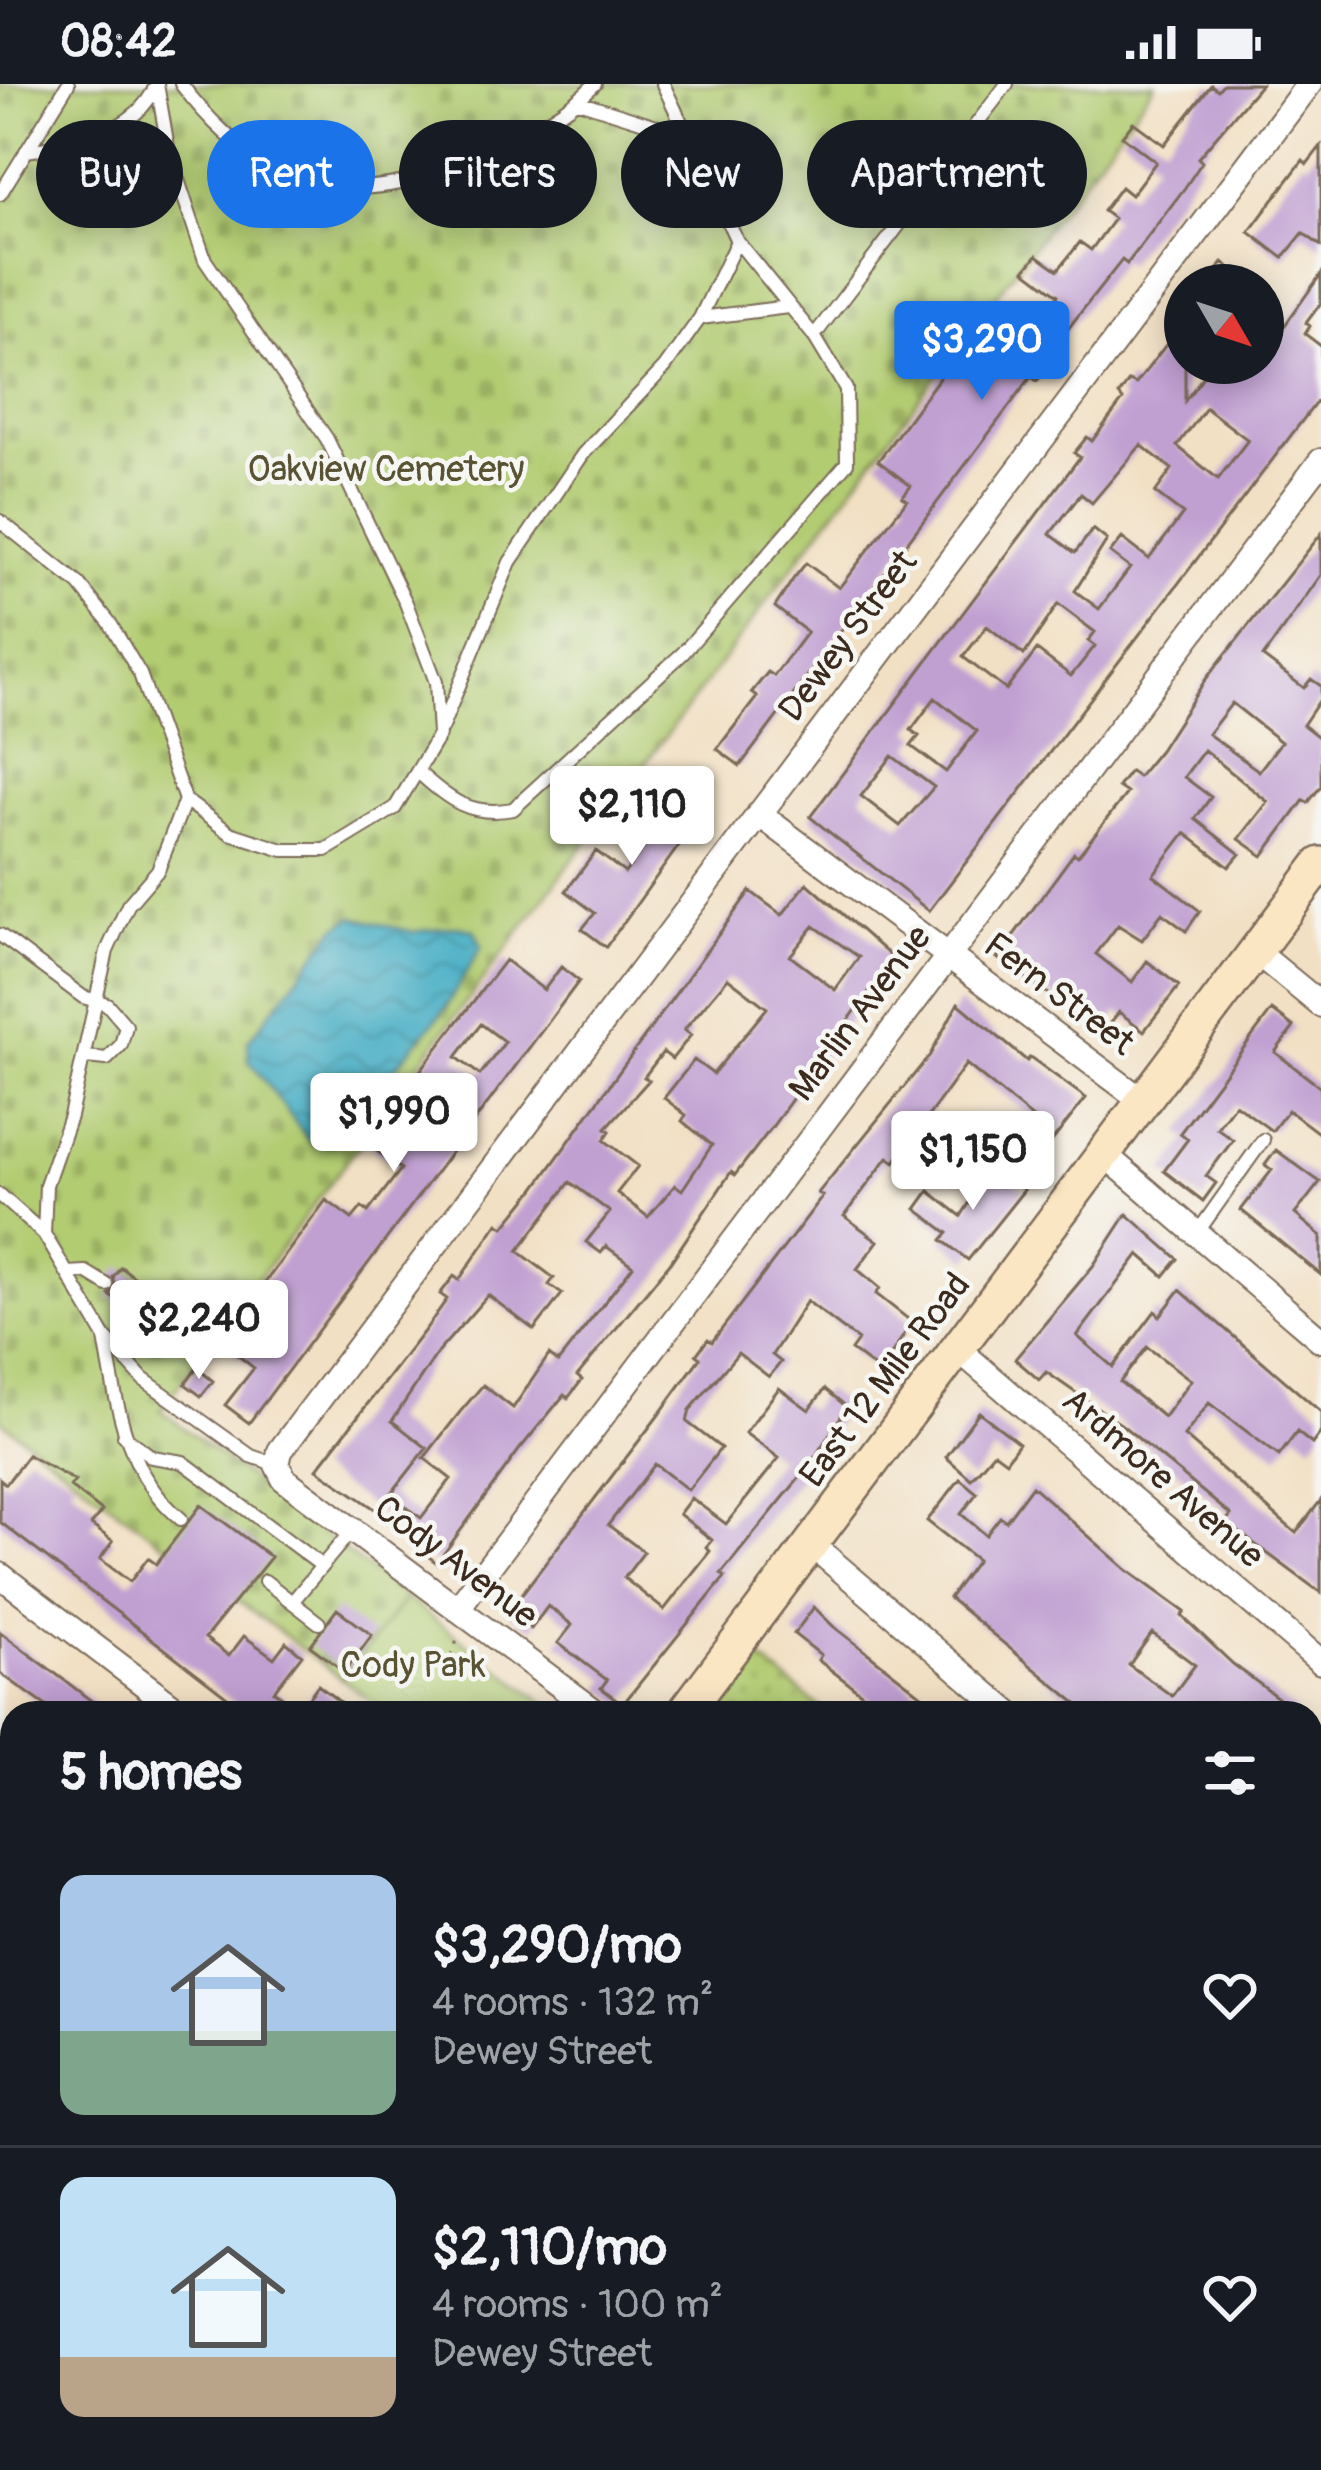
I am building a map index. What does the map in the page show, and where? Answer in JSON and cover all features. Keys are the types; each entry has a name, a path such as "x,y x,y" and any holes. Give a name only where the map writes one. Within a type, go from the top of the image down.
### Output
{"main road":[{"name":"East 12 Mile Road","path":"693,1701 1321,864"}],"street":[{"name":"Dewey Street","path":"277,1465 294,1432 1309,84"},
{"name":"Marlin Avenue","path":"461,1619 948,956 1321,461"},
{"name":"Fern Street","path":"759,814 1144,1102"},
{"path":"1254,950 1321,1005"},
{"path":"1104,1154 1321,1340"},
{"name":"Ardmore Avenue","path":"958,1349 1321,1662"},
{"name":"Cody Avenue","path":"277,1465 284,1479 461,1619 580,1701"},
{"path":"811,1544 995,1701"},
{"path":"0,1575 166,1701"}],"lane":[{"path":"2,188 68,84"},
{"path":"26,151 69,146 107,132 149,102 157,84 169,153 205,260 327,440 406,603 436,682 439,735"},
{"path":"181,84 213,126 254,161 311,183 361,188 411,185 463,164 578,100 595,84"},
{"path":"663,84 679,120"},
{"path":"814,336 1007,84"},
{"path":"578,100 639,120"},
{"path":"418,772 442,794 484,814 513,808 683,653 847,463 845,389 814,336 731,228"},
{"path":"0,521 79,584 110,622 140,674 185,800 230,832 283,850 326,850 395,808 439,735 510,562 583,454 665,368 700,318 737,241"},
{"path":"700,318 788,307"},
{"path":"0,549 11,534"},
{"path":"44,1234 46,1185 85,1057 107,951 128,905 158,870 185,800"},
{"path":"0,935 83,997 107,1004 126,1026 121,1046 106,1059 85,1057"},
{"path":"1197,1233 1263,1140"},
{"path":"0,1195 44,1234 105,1337 143,1379 251,1456 277,1465"},
{"path":"67,1273 86,1272 106,1285"},
{"path":"127,1362 150,1330 150,1320 129,1300"},
{"path":"105,1337 124,1436 142,1477 182,1519"},
{"path":"124,1436 152,1456 183,1462 322,1566"},
{"path":"292,1602 352,1530"},
{"path":"265,1581 319,1623"}],"path":[{"path":"447,1666 461,1619"}],"green space":[{"name":"Oakview Cemetery","path":"0,84 1155,84 1087,175 1087,120 807,120 807,228 1047,228 160,1410 406,1598 342,1679 0,1420"},
{"name":"Cody Park","path":"406,1598 542,1701 371,1701 342,1679"},
{"path":"759,1658 812,1701 727,1701"}],"water":[{"path":"353,917 413,932 457,926 474,930 482,946 445,1009 330,1145 310,1142 249,1060 248,1041 336,928"}],"building":[{"path":"1223,84 1261,84 1198,158 1202,162 1184,189 1127,264 1122,260 1074,321 1044,360 1050,364 1037,381 1031,377 740,766 717,749 757,697 751,693 768,672 774,676 807,632 775,607 794,578 806,563 839,588 907,500 902,497 911,486 878,461 959,351 971,336 1003,361 1053,306 1058,295 1025,270 1037,255 1058,270 1080,242 1091,250 1114,219 1103,211 1121,187 1131,195 1156,162 1122,136 1133,122 1164,145 1211,85 1218,90"},
{"path":"1321,146 1321,246 1303,233 1283,258 1249,232 1303,160 1307,164"},
{"path":"1321,274 1321,303 1306,323 1310,326 1305,334 1321,346 1321,396 929,911 810,817 1080,457 1074,453 1087,437 1092,441 1123,400 1119,395 1129,381 1136,384 1164,347 1164,384 1185,384 1185,401 1198,384 1284,384 1284,324","holes":["1206,408 1248,440 1218,479 1177,446","1141,445 1172,469 1155,493 1183,514 1149,559 1122,538 1110,553 1130,568 1099,609 1075,591 1107,540 1093,529 1075,553 1050,534 1081,494 1092,503","1058,604 1095,632 1088,641 1095,646 1071,676 1037,650 1006,690 963,657 987,626 1024,655","935,698 977,731 946,772 911,746 919,736 911,730","892,756 934,787 900,826 861,796"]},
{"path":"1321,534 1321,575 1263,657 1304,688 1311,679 1321,686 1321,698 1303,725 1321,739 1321,786 1308,803 1304,800 1263,856 1239,839 1268,802 1204,750 1184,777 1211,797 1195,819 1240,854 1229,867 1185,833 1153,875 1200,911 1186,931 1162,913 1142,940 1118,925 1096,954 1132,982 1147,961 1179,986 1144,1031 1119,1012 1103,1032 997,958 1074,853 1078,856 1127,793 1118,787 1130,771 1138,777 1160,750 1206,679","holes":["1232,703 1281,742 1259,771 1208,734"]},
{"path":"695,770 712,783 701,797 684,784"},
{"path":"632,793 667,820 685,797 710,816 695,835 690,830 606,947 582,929 595,913 566,891 596,851 625,873 656,831 622,805"},
{"path":"807,883 893,958 772,1127 735,1175 731,1172 670,1263 577,1376 582,1380 519,1450 437,1563 409,1542 414,1536 317,1469 447,1299 440,1294 454,1276 459,1280 498,1223 504,1227 533,1191 750,891 782,915","holes":["814,926 859,957 835,990 790,956","728,978 767,1008 713,1074 694,1060 664,1098 686,1115 682,1121 712,1145 682,1190 675,1185 648,1217 617,1193 638,1166 604,1140 610,1131 606,1128 649,1080 644,1077 663,1052 672,1059 691,1035 684,1030","570,1182 610,1212 586,1242 601,1253 606,1246 633,1266 558,1362 549,1355 513,1408 483,1385 460,1412 424,1458 451,1479 421,1518 390,1495 427,1448 392,1421 438,1352 488,1295 534,1330 562,1294 549,1285 554,1278 518,1251"]},
{"path":"505,960 544,990 561,967 579,981 249,1423 225,1405 254,1368 222,1343 233,1330 240,1335 265,1303 255,1296 326,1200 352,1219 362,1207 368,1212 401,1169 372,1147 410,1084","holes":["481,1024 505,1042 480,1075 456,1057"]},
{"path":"958,1003 1027,1061 1030,1057 1086,1098 1049,1145 1027,1128 1034,1119 966,1064 895,1162 888,1157 844,1216 878,1241 857,1269 880,1288 876,1294 912,1322 880,1372 851,1350 858,1340 807,1301 772,1355 781,1362 769,1377 738,1353 690,1410 687,1422 721,1448 688,1490 655,1464 608,1525 644,1552 624,1578 664,1610 710,1551 706,1547 712,1540 679,1514 691,1498 726,1524 779,1458 745,1433 779,1388 809,1410 825,1389 847,1407 809,1466 721,1574 725,1577 625,1701 619,1701 601,1688 607,1680 558,1643 572,1625 548,1606 531,1629 508,1612 658,1416 700,1358 696,1355 708,1339 712,1342 823,1196 818,1193 930,1055"},
{"path":"1272,1010 1294,1027 1275,1052 1321,1088 1321,1135 1288,1110 1272,1131 1235,1104 1217,1128 1233,1140 1206,1176 1216,1183 1203,1201 1164,1171 1188,1139 1180,1133"},
{"path":"970,1134 986,1146 973,1162 957,1150"},
{"path":"1276,1150 1320,1182 1295,1214 1321,1236 1321,1275 1241,1210 1272,1170 1265,1165"},
{"path":"993,1166 1024,1190 968,1260 942,1240 948,1233 916,1209 929,1191 961,1216"},
{"path":"1127,1214 1178,1259 1164,1276 1139,1254 1077,1336 1113,1367 1155,1311 1160,1316 1180,1290 1321,1412 1321,1432 1312,1444 1297,1432 1279,1456 1209,1403 1184,1436 1296,1533 1321,1500 1321,1593 1225,1522 1231,1515 1122,1425 1046,1372 1039,1380 1015,1359 1093,1266","holes":["1147,1347 1191,1380 1164,1417 1120,1382"]},
{"path":"121,1267 142,1283 135,1292 122,1292 119,1302 109,1295 116,1289 113,1277"},
{"path":"197,1368 213,1381 201,1396 185,1384"},
{"path":"979,1412 1019,1443 1006,1461 994,1452 971,1479 946,1457"},
{"path":"28,1455 75,1481 70,1487 102,1511 91,1525 113,1541 100,1559 130,1582 148,1558 156,1564 201,1505 271,1557 205,1638 229,1656 244,1636 274,1658 286,1642 302,1655 274,1691 288,1701 232,1701 0,1522 0,1479 6,1484"},
{"path":"960,1479 977,1493 961,1514 986,1535 1000,1517 1006,1521 1032,1486 1127,1570 1185,1612 1182,1616 1233,1664 1282,1701 1073,1701 949,1598 977,1560 927,1521","holes":["1152,1633 1195,1665 1172,1696 1129,1665"]},
{"path":"814,1607 930,1701 871,1701 818,1660 821,1655 794,1634"},
{"path":"337,1609 372,1635 345,1672 310,1646"},
{"path":"0,1632 91,1701 39,1701 0,1673"},
{"path":"318,1685 339,1701 306,1701"}]}
